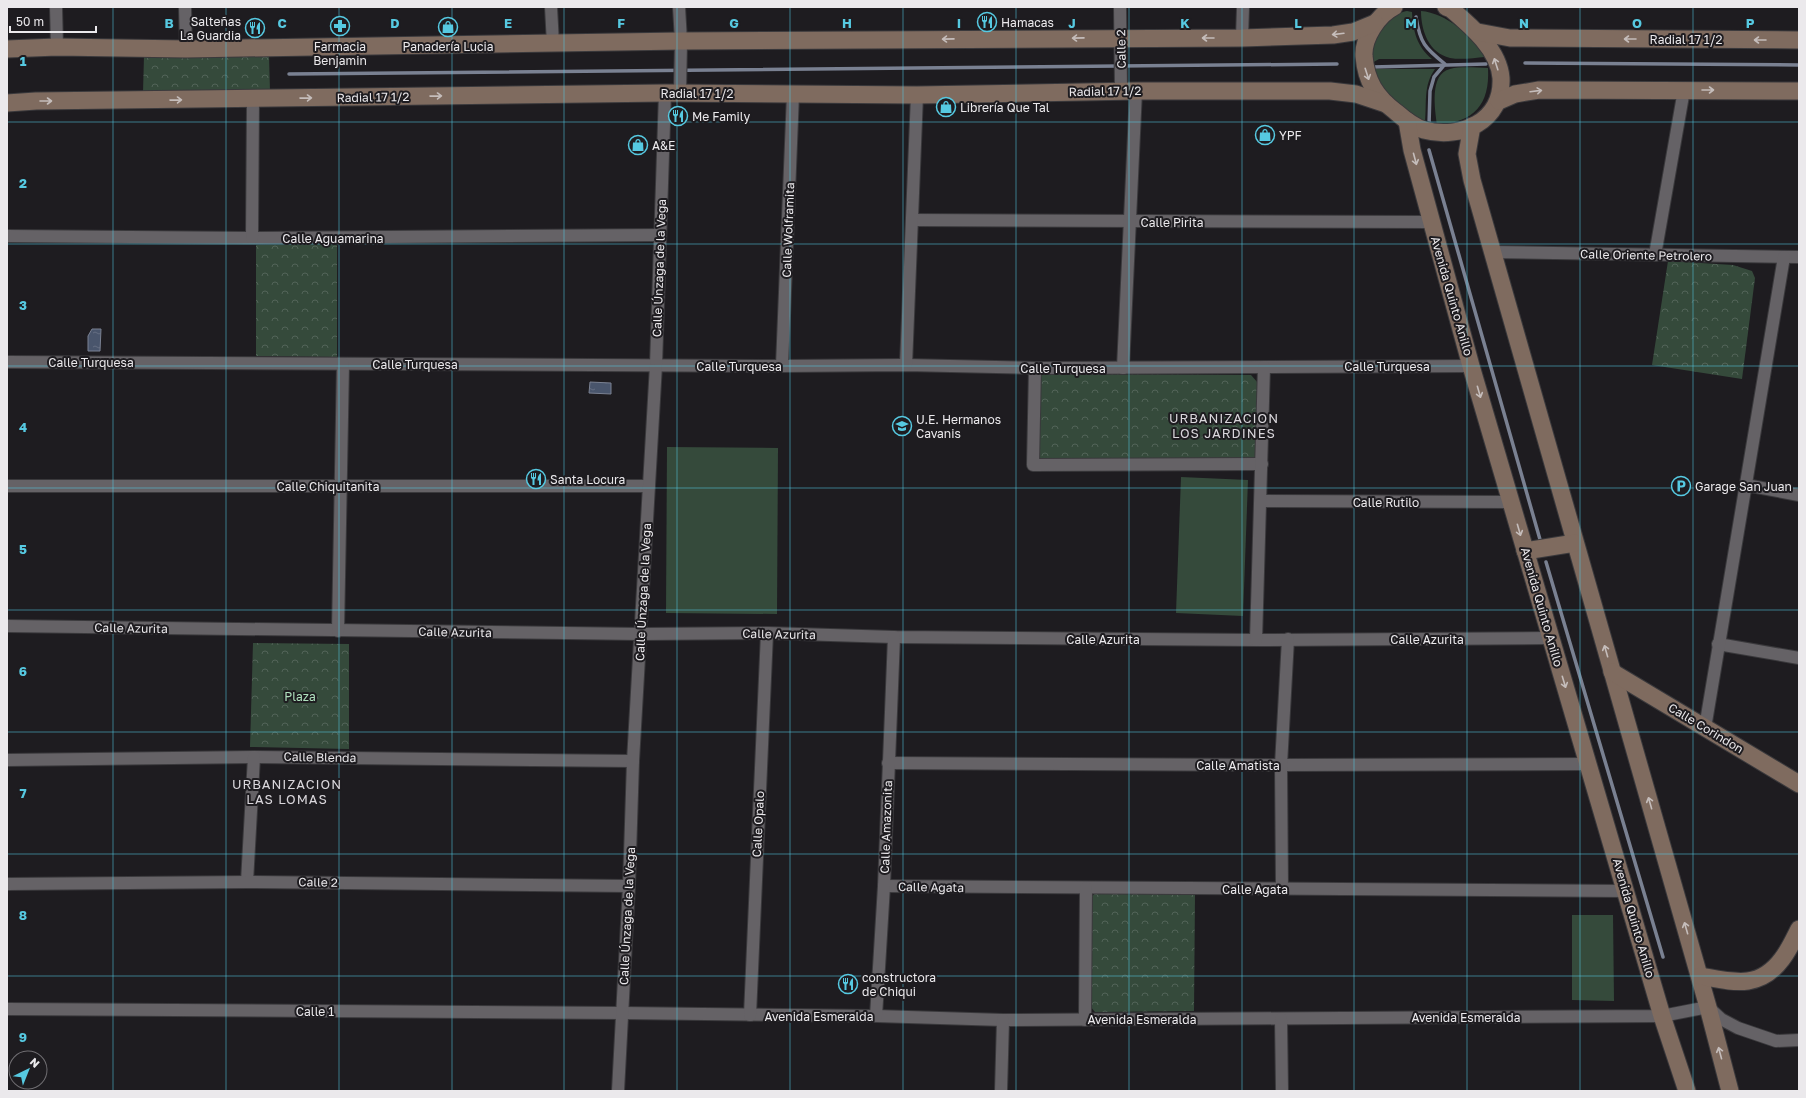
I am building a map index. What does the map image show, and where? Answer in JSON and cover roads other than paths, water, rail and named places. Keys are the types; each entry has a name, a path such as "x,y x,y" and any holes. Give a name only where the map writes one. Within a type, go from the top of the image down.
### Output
{"main road":[{"path":"7,49 57,47 186,49 553,44 681,46 1121,42 1333,35 1354,32 1375,24 1393,7"},
{"path":"1449,8 1478,32 1494,58 1501,77 1499,101"},
{"path":"1375,24 1364,49 1366,72 1373,88 1386,104 1407,121 1423,129 1441,133 1458,131 1472,126 1488,116 1499,101 1515,94 1539,90 1799,91"},
{"name":"Radial 17 1/2","path":"1478,32 1510,38 1799,40"},
{"name":"Radial 17 1/2","path":"7,104 36,101 252,99 675,90 793,94 917,95 1126,87 1330,91 1356,94 1386,104"},
{"name":"Avenida Quinto Anillo","path":"1407,121 1412,150 1471,366 1662,1016 1687,1091"},
{"path":"1472,126 1467,154 1472,180 1700,976 1730,1091"},
{"path":"1525,551 1575,543"},
{"name":"Calle Corindon","path":"1612,672 1799,784"},
{"path":"1700,976 1733,982 1762,978 1782,959 1799,929"}],"street":[{"path":"56,7 57,47"},
{"path":"185,7 186,49"},
{"path":"551,7 553,44"},
{"name":"Calle Únzaga de la Vega","path":"618,1091 629,886 633,761 656,366 660,235 681,46 679,7"},
{"name":"Calle 2","path":"1120,7 1121,42 1126,87 1130,222 1123,368"},
{"path":"1242,38 1243,7"},
{"path":"1655,255 1684,90"},
{"name":"Calle Wolframita","path":"782,366 793,94"},
{"path":"906,365 917,95"},
{"path":"252,99 252,238"},
{"name":"Calle Pirita","path":"912,220 1432,222"},
{"name":"Calle Aguamarina","path":"7,236 252,238 660,235"},
{"name":"Calle Oriente Petrolero","path":"1492,252 1799,257"},
{"path":"1705,728 1784,257"},
{"name":"Calle Turquesa","path":"7,362 656,366 906,365 1035,368 1471,366"},
{"path":"338,631 343,364"},
{"path":"1256,640 1264,366"},
{"path":"1035,368 1033,465 1262,464"},
{"path":"1746,485 1799,495"},
{"name":"Calle Chiquitanita","path":"7,486 649,486"},
{"name":"Calle Rutilo","path":"1261,502 1511,502"},
{"name":"Calle Azurita","path":"7,626 641,634 767,633 894,637 1256,640 1550,638"},
{"name":"Calle Opalo","path":"750,1016 767,633"},
{"name":"Calle Amazonita","path":"876,1016 884,886 894,637"},
{"path":"1282,889 1281,765 1288,639"},
{"path":"1718,644 1799,658"},
{"path":"247,882 254,757"},
{"name":"Calle Blenda","path":"7,760 254,757 633,761"},
{"name":"Calle Amatista","path":"888,763 1281,765 1588,764"},
{"name":"Calle 2","path":"7,884 247,882 629,886"},
{"name":"Calle Agata","path":"884,886 1626,890"},
{"path":"1085,1020 1086,888"},
{"path":"1708,1007 1721,1019 1738,1028 1776,1041 1799,1040"},
{"name":"Avenida Esmeralda","path":"623,1013 750,1016 876,1016 1003,1020 1085,1020 1662,1016 1708,1007"},
{"name":"Calle 1","path":"7,1009 623,1013"},
{"path":"1281,1018 1282,1091"},
{"path":"1001,1091 1003,1020"}],"water":[{"path":"92,329 101,329 100,351 88,351 88,336"},
{"path":"590,382 611,383 611,394 589,393"}],"waterway":[{"path":"1416,17 1419,33 1424,44 1445,64 1434,77 1430,91 1429,125"},
{"path":"1525,63 1799,65"},
{"path":"289,74 1337,64"},
{"path":"1373,67 1486,64"},
{"path":"1429,150 1541,543"},
{"path":"1546,562 1663,957"}],"place":[{"name":"Hamacas","path":"987,22"},
{"name":"Farmacia Benjamin","path":"340,26"},
{"name":"Panadería Lucia","path":"448,27"},
{"name":"Salteñas La Guardia","path":"255,28"},
{"name":"Librería Que Tal","path":"946,107"},
{"name":"Me Family","path":"678,116"},
{"name":"YPF","path":"1265,135"},
{"name":"A&E","path":"638,145"},
{"name":"U.E. Hermanos Cavanis","path":"902,426"},
{"name":"Santa Locura","path":"536,479"},
{"name":"Garage San Juan","path":"1681,486"},
{"name":"constructora de Chiqui","path":"848,984"}],"district":[{"name":"URBANIZACION LOS JARDINES","path":"1224,426"},
{"name":"URBANIZACION LAS LOMAS","path":"287,792"}],"park label":[{"name":"Plaza","path":"300,696"}]}
